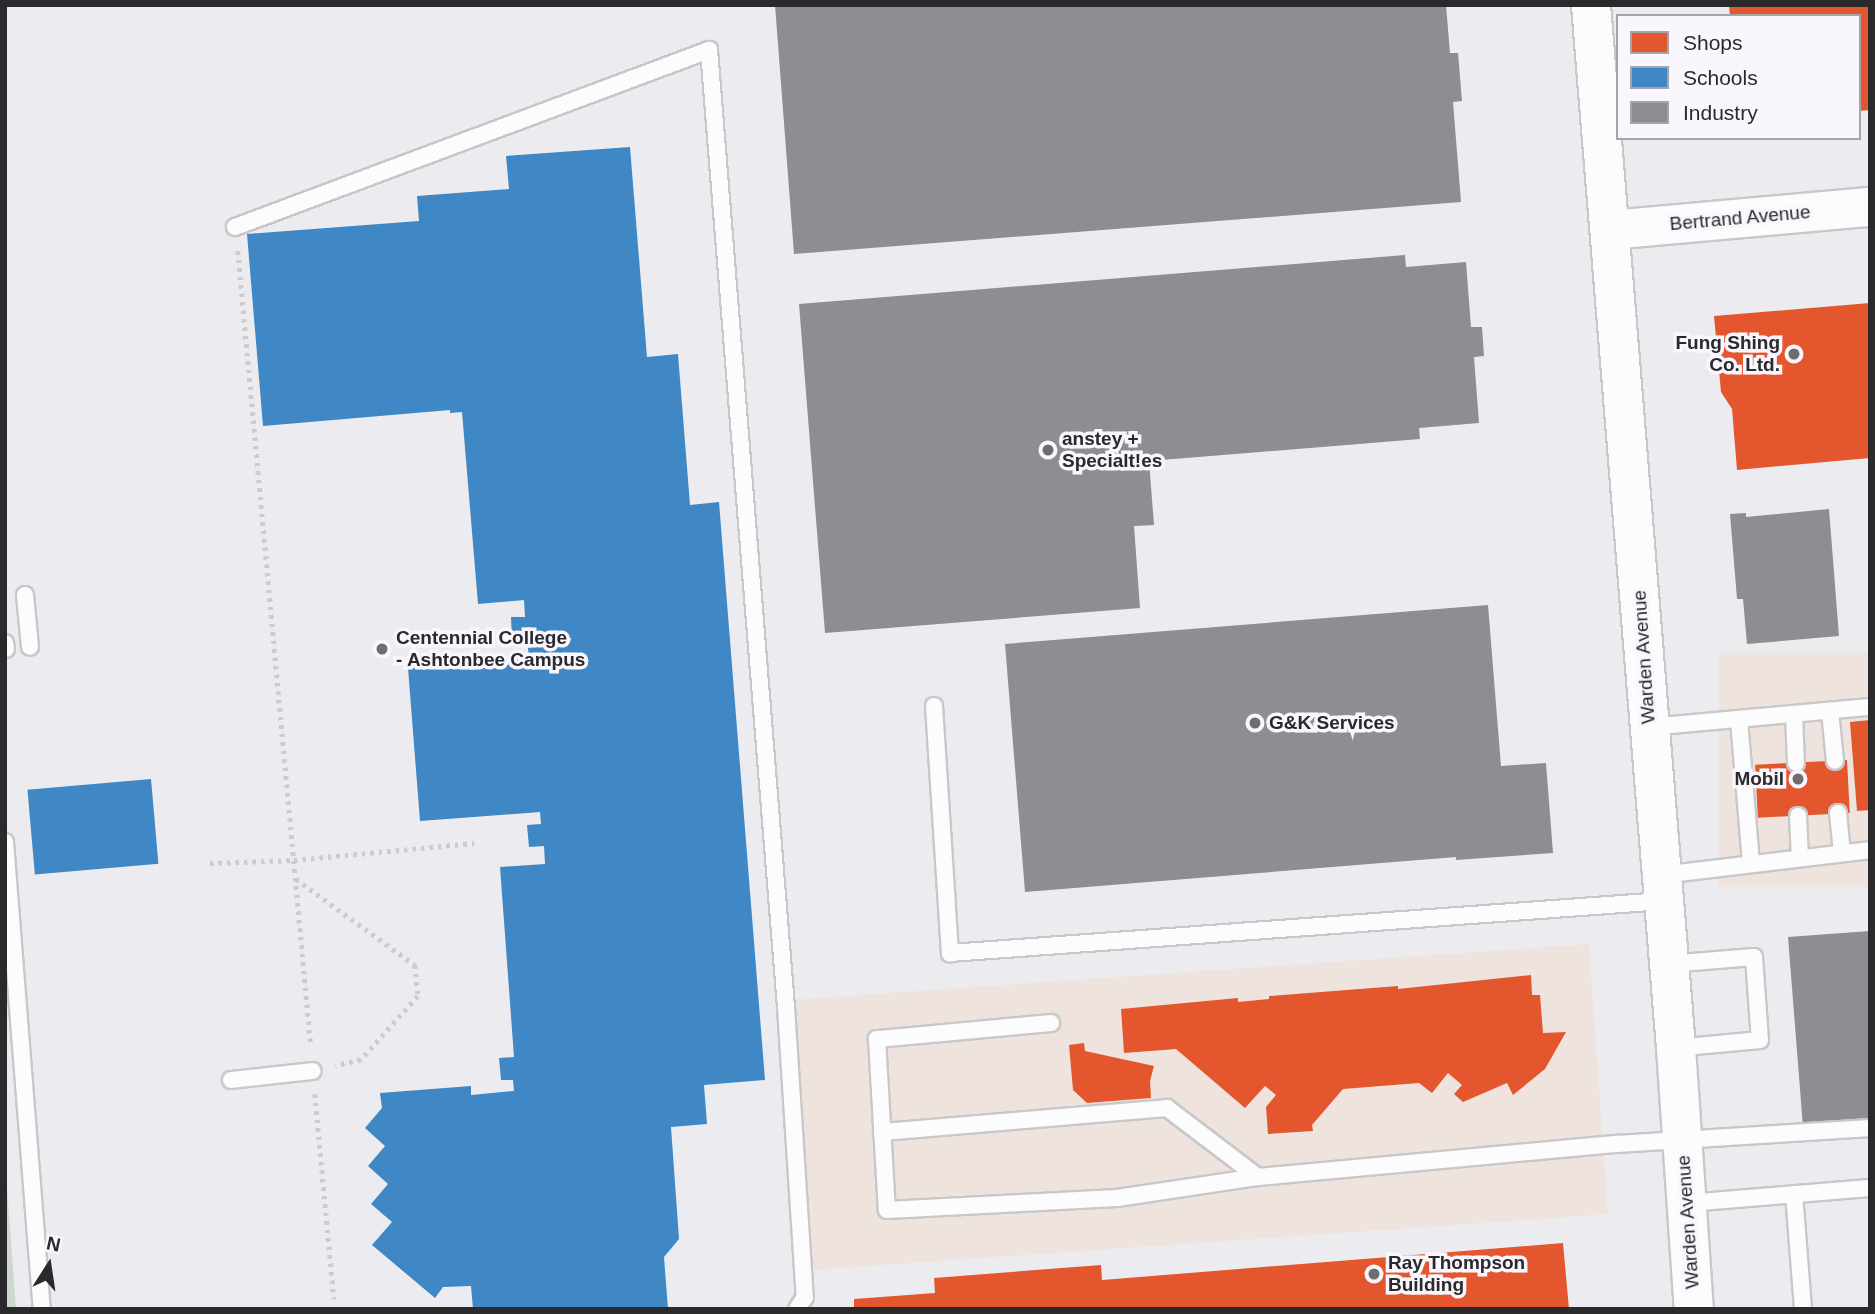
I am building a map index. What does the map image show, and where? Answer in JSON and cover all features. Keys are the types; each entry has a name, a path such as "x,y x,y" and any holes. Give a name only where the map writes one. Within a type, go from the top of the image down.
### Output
{"main road":[{"name":"Warden Avenue","path":"1591,5 1676,1048 1694,1309"},
{"name":"Bertrand Avenue","path":"1611,230 1870,207"}],"lane":[{"path":"235,227 709,51 787,1021 805,1297 797,1309"},
{"path":"24,595 30,647"},
{"path":"5,643 6,649"},
{"path":"933,706 950,953 1662,888 1751,863 1870,850"},
{"path":"1649,727 1870,707"},
{"path":"1830,710 1835,761"},
{"path":"1794,714 1796,763"},
{"path":"1739,720 1751,863"},
{"path":"1838,813 1842,853"},
{"path":"1798,816 1800,858"},
{"path":"5,842 42,1309"},
{"path":"1668,964 1754,957 1760,1040 1676,1048"},
{"path":"1051,1023 877,1039 887,1210 1117,1198 1258,1177 1682,1140 1870,1128"},
{"path":"231,1080 313,1071"},
{"path":"882,1132 1167,1108 1258,1177"},
{"path":"1687,1203 1870,1188"},
{"path":"1794,1194 1803,1309"}],"path":[{"path":"235,227 334,1299"},
{"path":"210,863 294,860 474,843"},
{"path":"296,879 415,965 418,996 361,1060 313,1071"}],"shaded area":[{"path":"1719,653 1870,653 1870,887 1719,887"},
{"path":"1589,944 1608,1214 805,1270 786,1000"},
{"path":"5,1161 16,1309 5,1309"}],"building: Shops":[{"path":"1729,5 1870,5 1870,110 1861,111 1861,14 1730,14"},
{"name":"Fung Shing Co. Ltd.","path":"1870,303 1870,458 1737,470 1732,409 1721,392 1714,316"},
{"path":"1870,720 1870,810 1857,811 1850,722"},
{"path":"1847,760 1850,813 1758,818 1755,765"},
{"path":"1531,975 1532,995 1540,995 1543,1033 1566,1032 1545,1069 1513,1095 1507,1083 1463,1102 1454,1094 1462,1085 1448,1073 1432,1093 1419,1083 1343,1089 1312,1125 1313,1131 1268,1134 1266,1107 1276,1095 1265,1086 1245,1108 1176,1049 1124,1053 1121,1009 1238,998 1238,1002 1269,999 1269,996 1398,986 1398,989"},
{"path":"1084,1043 1085,1051 1154,1066 1150,1081 1151,1098 1087,1103 1073,1090 1069,1045"},
{"name":"Ray Thompson Building","path":"1563,1243 1569,1309 854,1309 854,1299 935,1293 934,1278 1101,1265 1102,1280"}],"building: Schools":[{"path":"630,147 647,357 678,354 690,505 719,502 765,1080 704,1085 707,1124 671,1127 679,1239 664,1257 668,1309 473,1309 471,1286 443,1287 435,1298 372,1245 392,1222 371,1204 388,1184 368,1166 385,1146 365,1128 382,1108 380,1093 471,1086 471,1095 514,1091 513,1080 501,1080 499,1058 514,1057 500,867 545,864 544,846 529,847 527,825 541,824 540,812 420,821 408,668 529,658 527,639 512,640 511,617 525,617 524,600 478,604 462,412 450,413 450,410 263,426 247,234 419,221 417,196 509,189 506,156"},
{"path":"151,779 158,864 35,874 27,790"}],"building: Industry":[{"path":"775,5 1446,5 1450,53 1458,53 1462,101 1453,102 1461,202 794,254"},
{"name":"anstey + Specialt!es","path":"1405,255 1406,267 1466,262 1471,327 1482,327 1484,356 1474,357 1479,423 1419,428 1420,439 1149,461 1154,525 1134,526 1140,608 825,633 799,304"},
{"path":"1829,509 1839,636 1747,644 1743,599 1737,599 1730,514 1746,513 1746,517"},
{"name":"G&K Services","path":"1488,605 1501,766 1546,763 1553,853 1456,860 1456,857 1025,892 1005,644"},
{"path":"1870,931 1870,1122 1803,1127 1788,937"}],"place":[{"name":"Fung Shing Co. Ltd.","path":"1794,354"},
{"name":"anstey + Specialt!es","path":"1048,450"},
{"name":"Centennial College - Ashtonbee Campus","path":"382,649"},
{"name":"G&K Services","path":"1255,723"},
{"name":"Mobil","path":"1798,779"},
{"name":"Ray Thompson Building","path":"1374,1274"}]}
